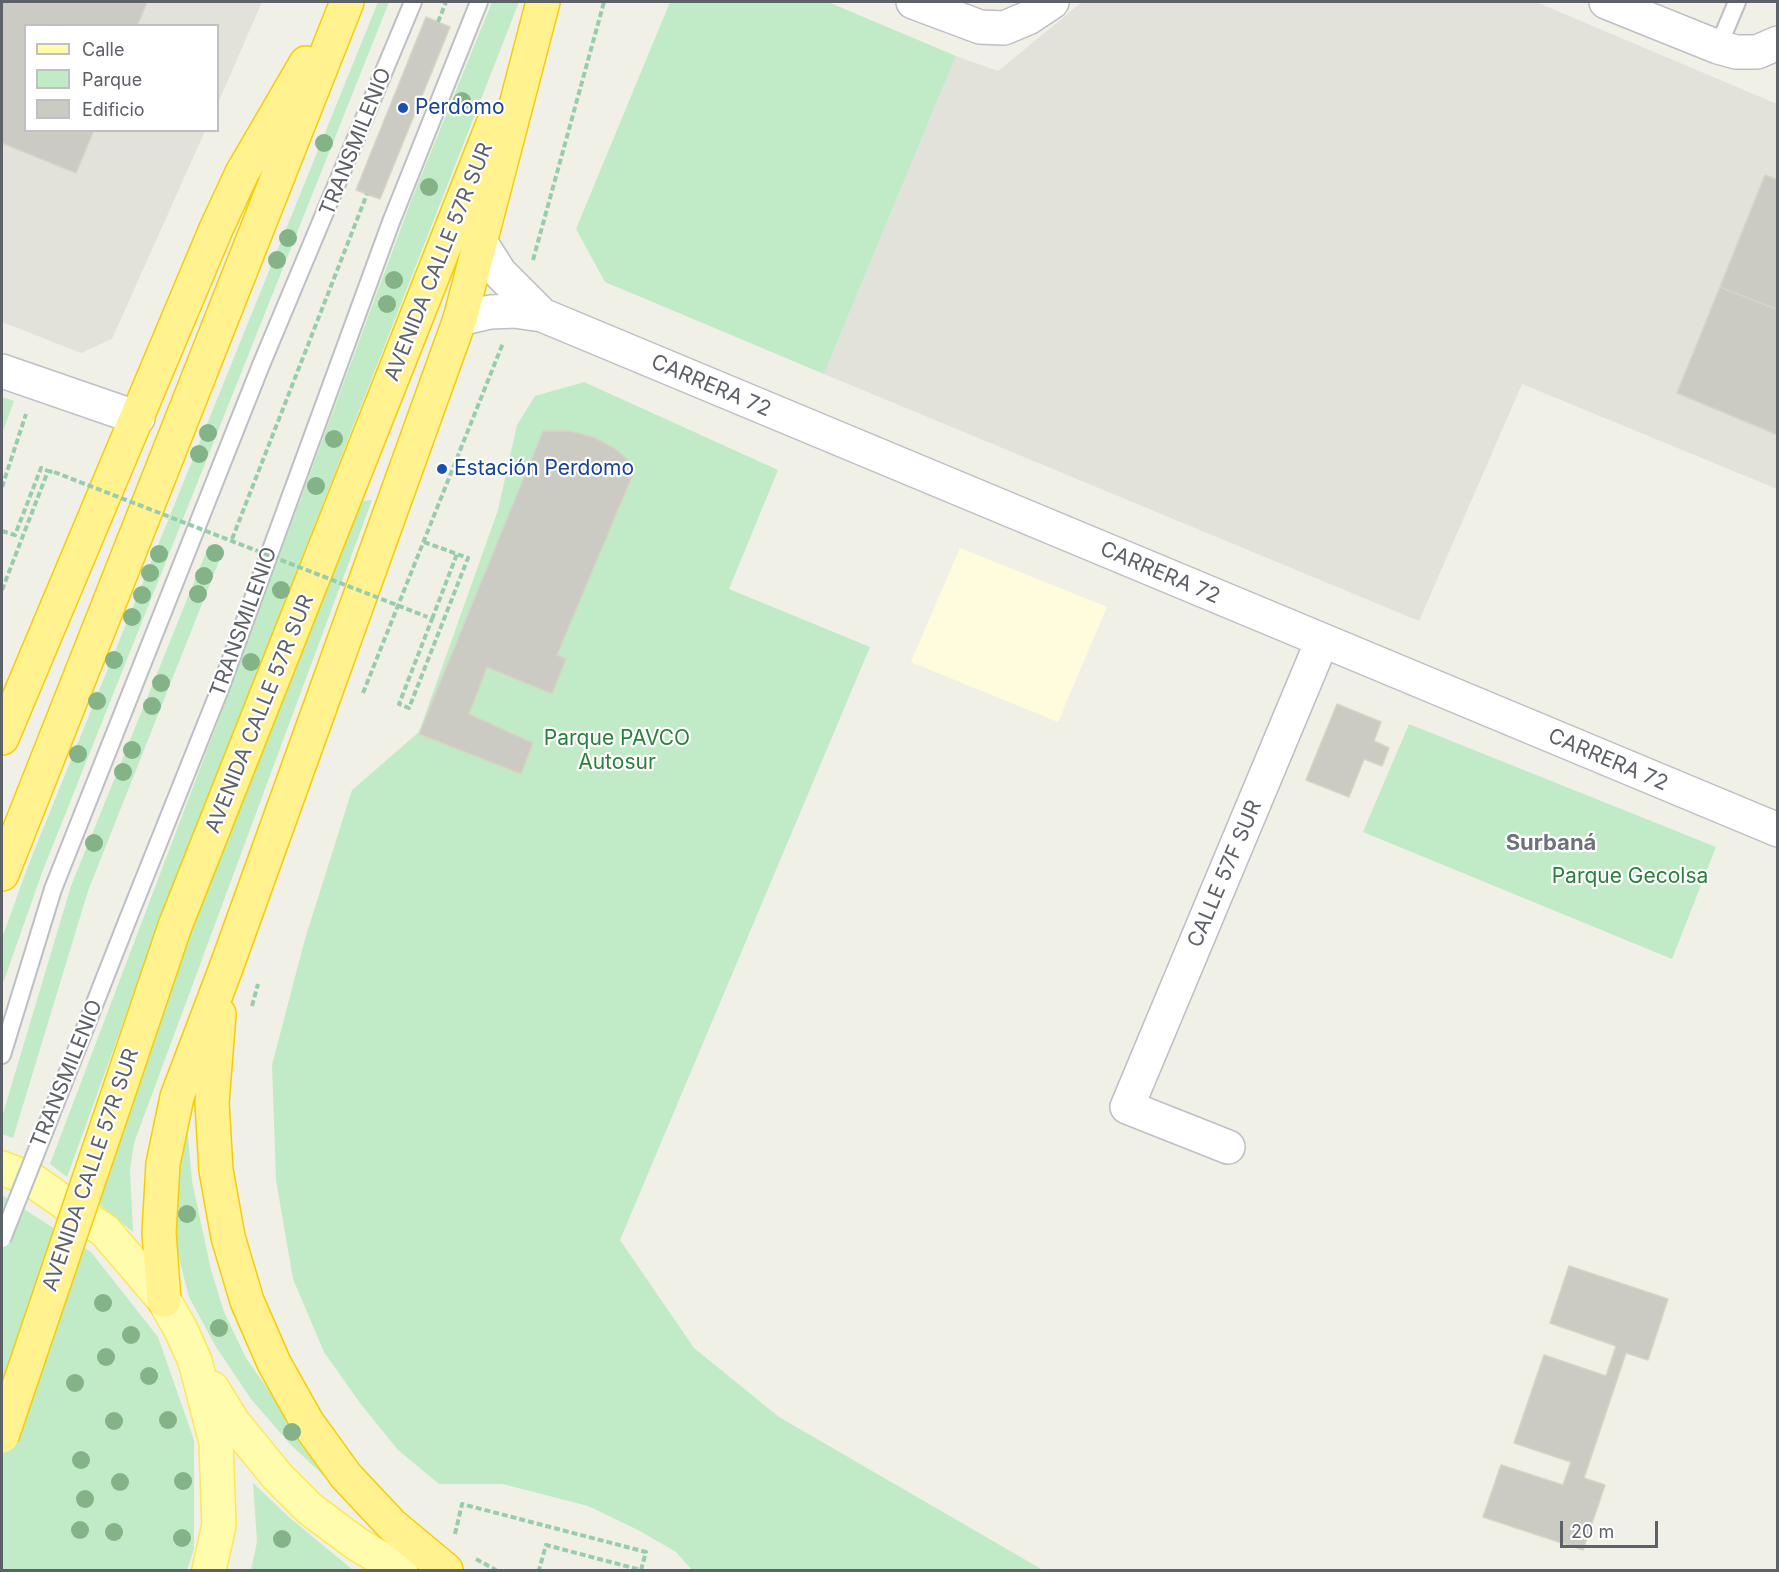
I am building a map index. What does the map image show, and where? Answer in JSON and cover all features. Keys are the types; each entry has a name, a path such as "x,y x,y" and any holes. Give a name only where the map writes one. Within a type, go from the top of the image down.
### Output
{"highway":[{"path":"2,738 242,173 341,2"},
{"path":"2,874 347,2"},
{"path":"164,1300 159,1233 163,1164 177,1097 226,968 460,319 543,2"},
{"name":"AVENIDA CALLE 57R SUR","path":"2,1436 175,926 543,2"},
{"path":"226,968 216,1035 212,1103 216,1170 228,1237 247,1301 274,1363 296,1402 346,1476 392,1525 459,1563"}],"main road":[{"path":"2,1168 32,1180 105,1232 164,1300 195,1361 233,1422 277,1476 310,1509 357,1544 401,1570"},
{"path":"195,1361 216,1442 219,1525 209,1570"}],"street":[{"path":"913,2 980,27 1004,28 1028,18 1052,2"},
{"path":"1606,2 1736,52 1757,52 1778,43"},
{"name":"CARRERA 72","path":"480,243 512,286 542,315"},
{"name":"CARRERA 72","path":"460,319 490,312 514,311 542,315 1778,830"},
{"path":"2,371 138,418"},
{"name":"CALLE 57F SUR","path":"1227,1147 1127,1107 1322,641"}],"lane":[{"name":"TRANSMILENIO","path":"2,1055 53,889 261,365 413,2"},
{"name":"TRANSMILENIO","path":"2,1239 220,689 391,222 479,2"},
{"path":"1718,47 1737,2"}],"path":[{"path":"438,22 446,2"},
{"path":"539,243 604,2"},
{"path":"232,539 367,194"},
{"path":"360,702 494,367"},
{"path":"2,487 37,383"},
{"path":"2,531 15,535 41,468 232,539 432,619"},
{"path":"2,590 48,471"},
{"path":"424,542 457,554 468,558 410,708 399,704 457,554"},
{"path":"250,1013 259,979"},
{"path":"462,1504 646,1552 641,1570 546,1545 539,1570"},
{"path":"459,1563 496,1570"}],"shaded area":[{"path":"2,2 262,2 219,101 219,24 24,24 24,132 205,132 112,339 81,353 2,322"},
{"path":"1082,2 1536,2 1777,104 1777,489 1522,384 1419,621 824,374 956,56 998,71"},
{"path":"960,548 1107,607 1058,722 911,662"}],"green space":[{"path":"378,2 389,2 43,870 2,986 2,938 28,866"},
{"path":"492,2 519,2 167,902 67,1177 50,1164 223,708 411,201"},
{"path":"670,2 828,2 956,56 824,374 605,282 576,229"},
{"name":"Parque PAVCO Autosur","path":"584,382 778,470 729,589 870,647 620,1240 694,1348 779,1417 1043,1570 692,1570 676,1552 638,1530 588,1506 503,1484 439,1484 398,1450 360,1403 324,1352 293,1279 276,1180 272,1065 305,939 352,790 419,732 498,510 517,425 535,396"},
{"path":"2,397 14,401 2,434"},
{"path":"372,500 134,1143 130,1170 133,1232 99,1204 195,912 361,501"},
{"path":"209,545 223,551 88,891 13,1138 2,1134 2,1117 71,886"},
{"name":"Parque Gecolsa","path":"1409,724 1716,847 1672,959 1363,832"},
{"path":"187,1125 192,1181 211,1270 224,1312 246,1358 339,1490 290,1444 251,1399 216,1347 189,1297 178,1254 174,1212 177,1168"},
{"path":"2,1195 91,1252 158,1337 194,1440 194,1549 187,1570 2,1570"},
{"path":"253,1483 290,1518 353,1570 251,1570 257,1542"}],"building":[{"path":"2,2 147,2 138,24 24,24 24,132 93,132 76,173 2,143"},
{"name":"Perdomo","path":"426,17 450,27 380,199 356,190"},
{"path":"1765,175 1778,180 1778,310 1720,287"},
{"path":"1720,287 1778,310 1778,435 1677,393"},
{"path":"543,431 570,431 593,437 614,448 636,467 557,655 566,659 552,694 487,667 469,714 533,743 521,774 419,734"},
{"path":"1337,704 1381,722 1374,741 1389,748 1382,766 1364,759 1349,797 1306,780"},
{"path":"1569,1266 1668,1299 1648,1360 1626,1353 1584,1478 1605,1485 1583,1550 1483,1517 1501,1465 1563,1485 1571,1462 1514,1443 1544,1355 1606,1376 1616,1346 1550,1323"}],"place":[{"name":"Perdomo","path":"403,108"},
{"name":"Estación Perdomo","path":"442,469"}],"district":[{"name":"Surbaná","path":"1551,843"}]}
